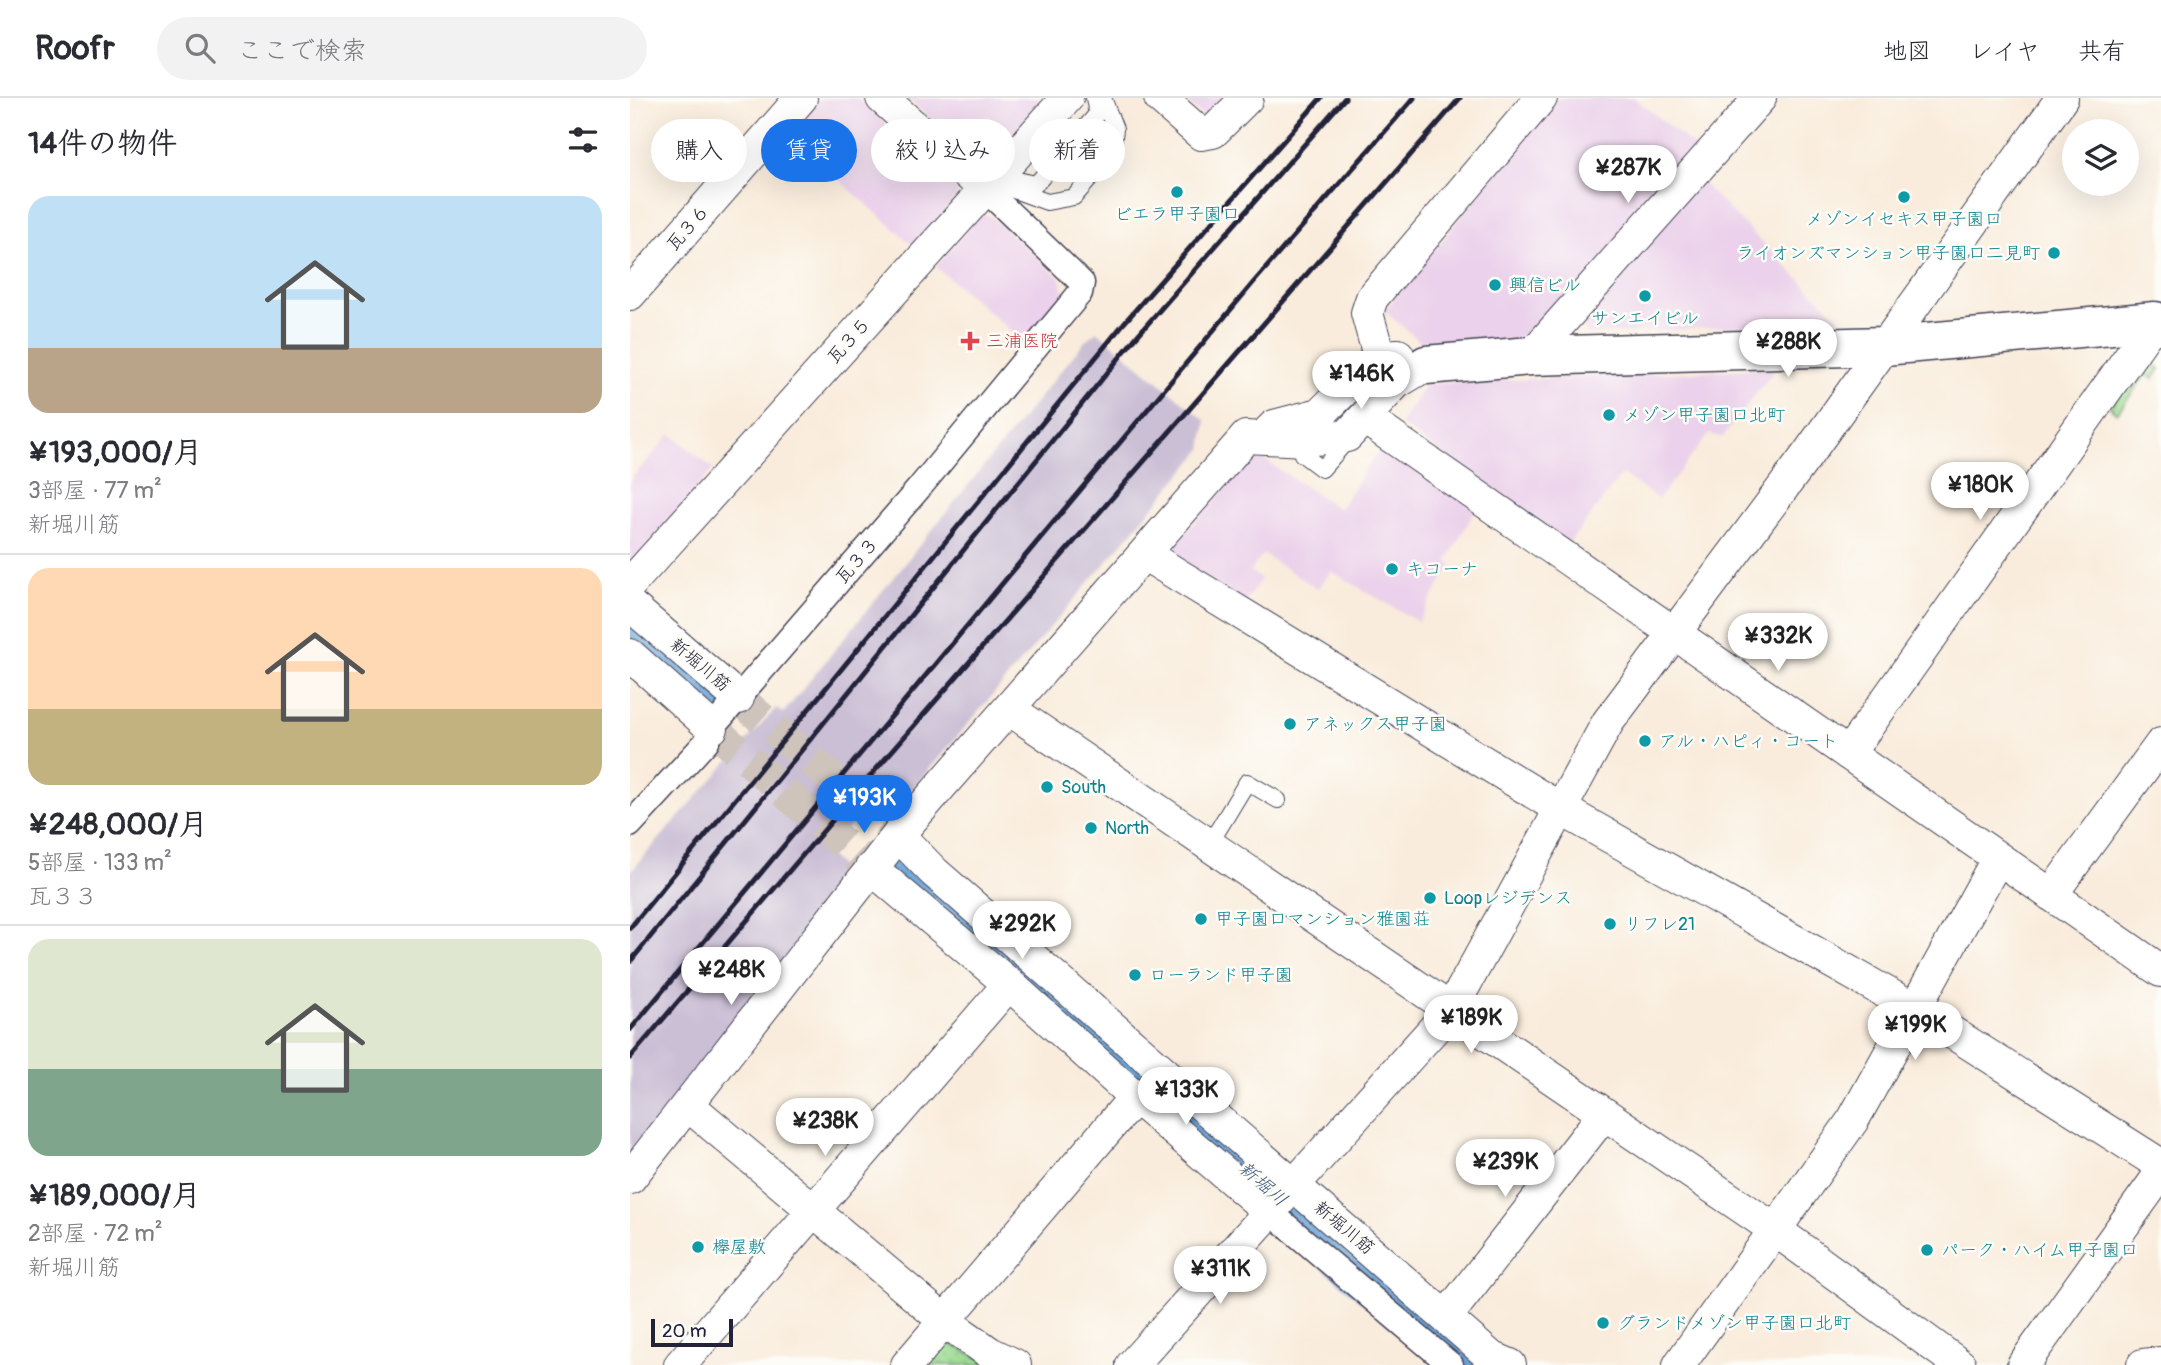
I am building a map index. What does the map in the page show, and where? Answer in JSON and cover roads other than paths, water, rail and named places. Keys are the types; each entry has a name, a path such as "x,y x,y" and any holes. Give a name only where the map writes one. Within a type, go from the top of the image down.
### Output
{"street":[{"name":"瓦３６","path":"630,294 801,98"},
{"path":"882,98 909,119"},
{"name":"瓦３５","path":"1015,155 1067,98"},
{"path":"1160,98 1201,134 1213,132 1247,98"},
{"path":"1404,359 1367,313 1372,298 1541,98"},
{"path":"1531,356 1760,98"},
{"path":"1132,1365 1451,1010 1608,722 1675,634 2062,98"},
{"name":"瓦３５","path":"630,584 991,182"},
{"name":"瓦３３","path":"630,825 706,741 712,728 920,487 1080,293 1082,284 991,182"},
{"path":"1306,429 1320,414 1404,359 1884,346 2159,320"},
{"path":"1848,754 2159,320"},
{"path":"630,1178 898,835 1246,437 1263,436 1274,426 1347,436 1361,424 1396,383 1404,359"},
{"path":"1361,424 1675,634 2161,971"},
{"path":"1144,554 1559,808 1914,1009 2161,1164"},
{"name":"新堀川筋","path":"630,605 738,698"},
{"path":"630,654 712,728"},
{"path":"1009,709 1774,1229 1960,1365"},
{"path":"2052,895 2161,744"},
{"name":"新堀川筋","path":"898,835 1281,1199 1447,1316 1496,1362"},
{"path":"1679,1365 1853,1120 1998,858"},
{"path":"871,868 1009,984 1135,1097 1281,1199 1451,1365"},
{"path":"680,1365 1009,984"},
{"path":"907,1365 1135,1097"},
{"path":"688,1105 946,1322 990,1353 1015,1365"},
{"path":"1447,1316 1604,1114"},
{"path":"2023,1365 2161,1173"},
{"path":"2143,1365 2161,1363"}],"lane":[{"path":"991,182 1035,184 1097,114 1094,98"},
{"path":"991,182 1047,202 1074,197 1112,154 1115,129 1103,98"},
{"path":"1209,845 1247,782 1278,800"}],"waterway":[{"name":"新堀川","path":"630,634 717,707"},
{"name":"新堀川","path":"897,865 1471,1365"}],"tunnel":[{"path":"738,698 898,835"},
{"path":"712,728 871,868"}],"railway":[{"path":"630,928 1124,323 1321,98"},
{"path":"630,962 1137,336 1345,98"},
{"path":"630,1030 1253,283 1414,98"},
{"path":"630,1058 865,782 1460,98"}],"place":[{"name":"ビエラ甲子園口","path":"1177,192"},
{"name":"メゾンイセキス甲子園口","path":"1904,197"},
{"name":"ライオンズマンション甲子園口二見町","path":"2054,253"},
{"name":"興信ビル","path":"1495,285"},
{"name":"サンエイビル","path":"1645,296"},
{"name":"三浦医院","path":"970,341"},
{"name":"メゾン甲子園口北町","path":"1609,415"},
{"name":"キコーナ","path":"1392,569"},
{"name":"アネックス甲子園","path":"1290,724"},
{"name":"アル・ハピィ・コート","path":"1645,741"},
{"name":"South","path":"1047,787"},
{"name":"North","path":"1091,828"},
{"name":"Loopレジデンス","path":"1430,898"},
{"name":"甲子園口マンション雅園荘","path":"1201,919"},
{"name":"リフレ21","path":"1610,924"},
{"name":"ローランド甲子園","path":"1135,975"},
{"name":"欅屋敷","path":"698,1247"},
{"name":"パーク・ハイム甲子園口","path":"1927,1250"},
{"name":"グランドメゾン甲子園口北町","path":"1603,1323"}]}
